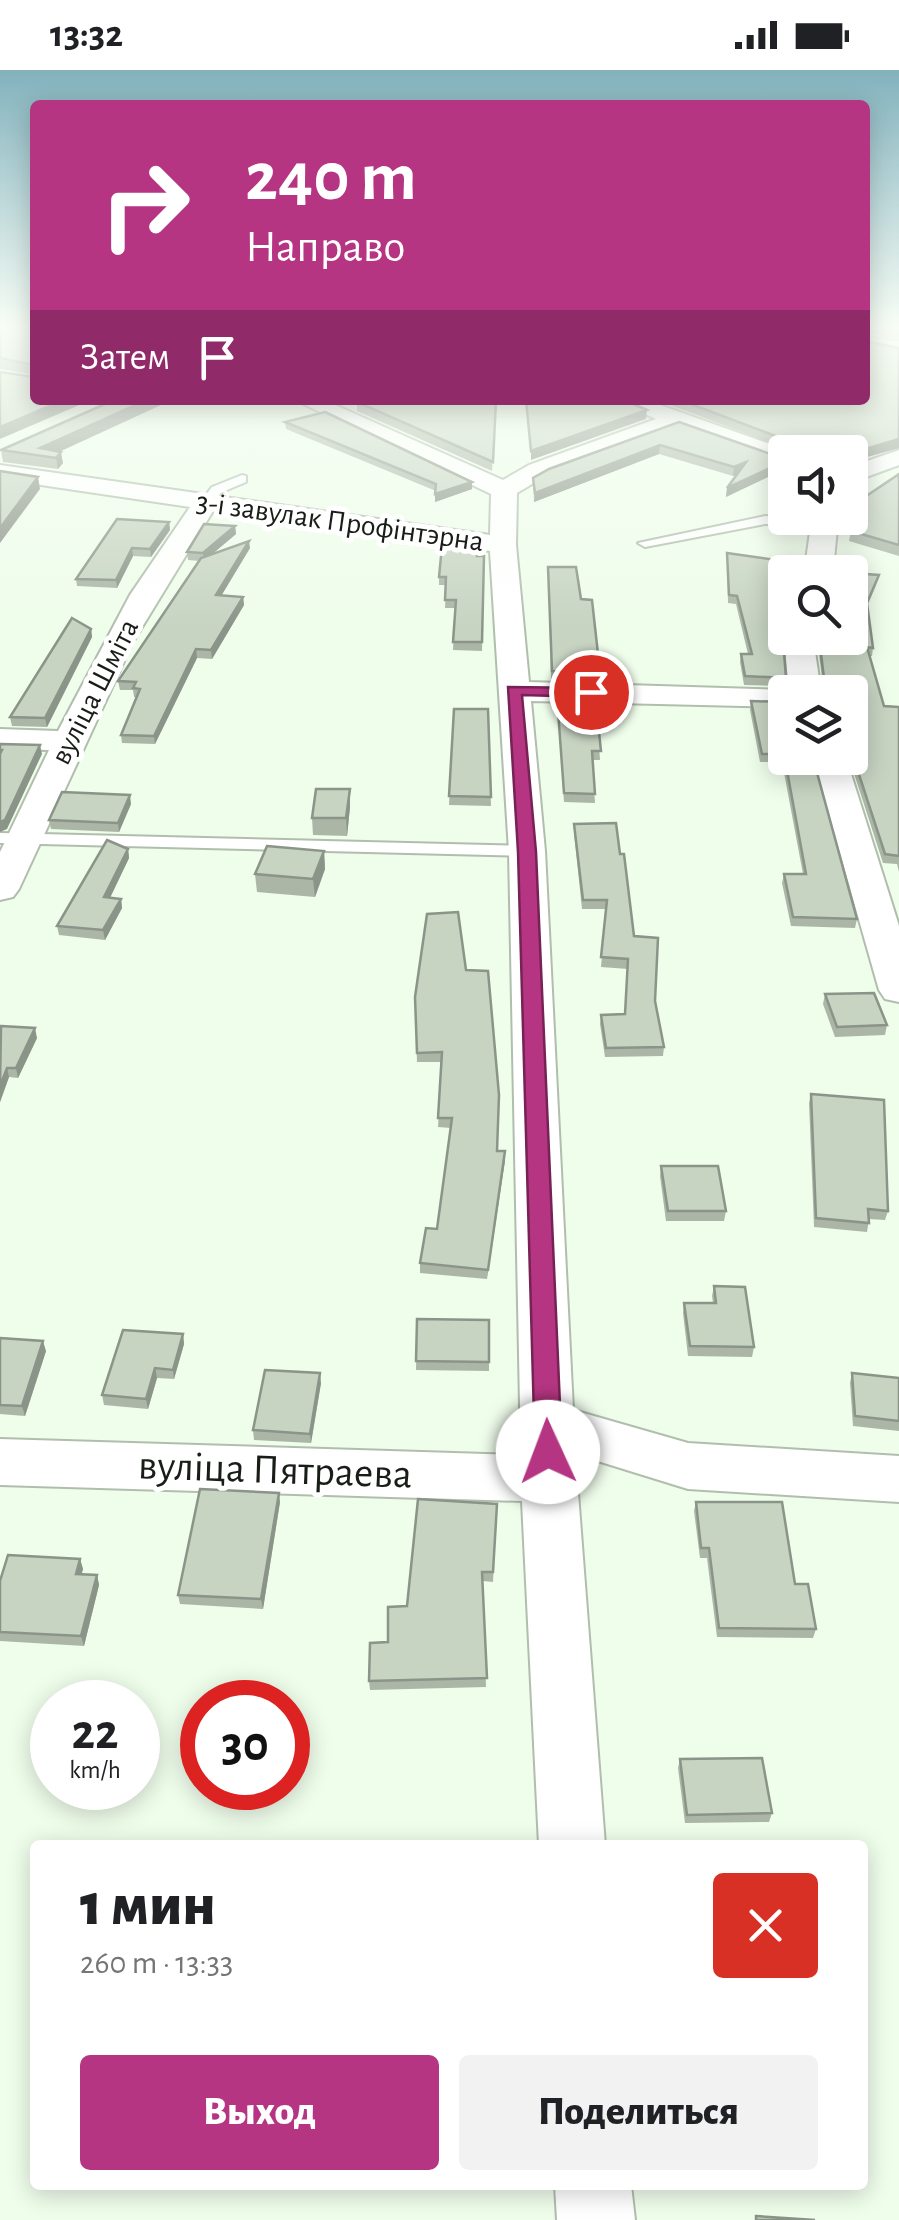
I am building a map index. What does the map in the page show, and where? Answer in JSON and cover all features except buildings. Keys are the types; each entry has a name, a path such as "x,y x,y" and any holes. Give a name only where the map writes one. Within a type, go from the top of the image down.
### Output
{"street":[{"path":"368,428 504,490"},
{"path":"504,490 538,470 652,428"},
{"path":"704,428 768,452"},
{"path":"868,469 899,457"},
{"name":"3-і завулак Профінтэрна","path":"0,472 503,545"},
{"path":"504,490 503,545 527,852 547,1424 572,1840"},
{"name":"вуліца Шміта","path":"0,889 13,839 169,550 205,504"},
{"path":"513,690 768,698"},
{"path":"0,739 67,741"},
{"path":"834,775 899,990"},
{"path":"547,1424 688,1466 899,1480"},
{"name":"вуліца Пятраева","path":"0,1462 550,1479"},
{"path":"593,2190 596,2220"}],"lane":[{"path":"205,504 216,490 242,478"},
{"path":"645,544 768,520"},
{"path":"13,839 527,852"}],"route":[{"path":"548,1452 527,852 513,690 591,692"}]}
